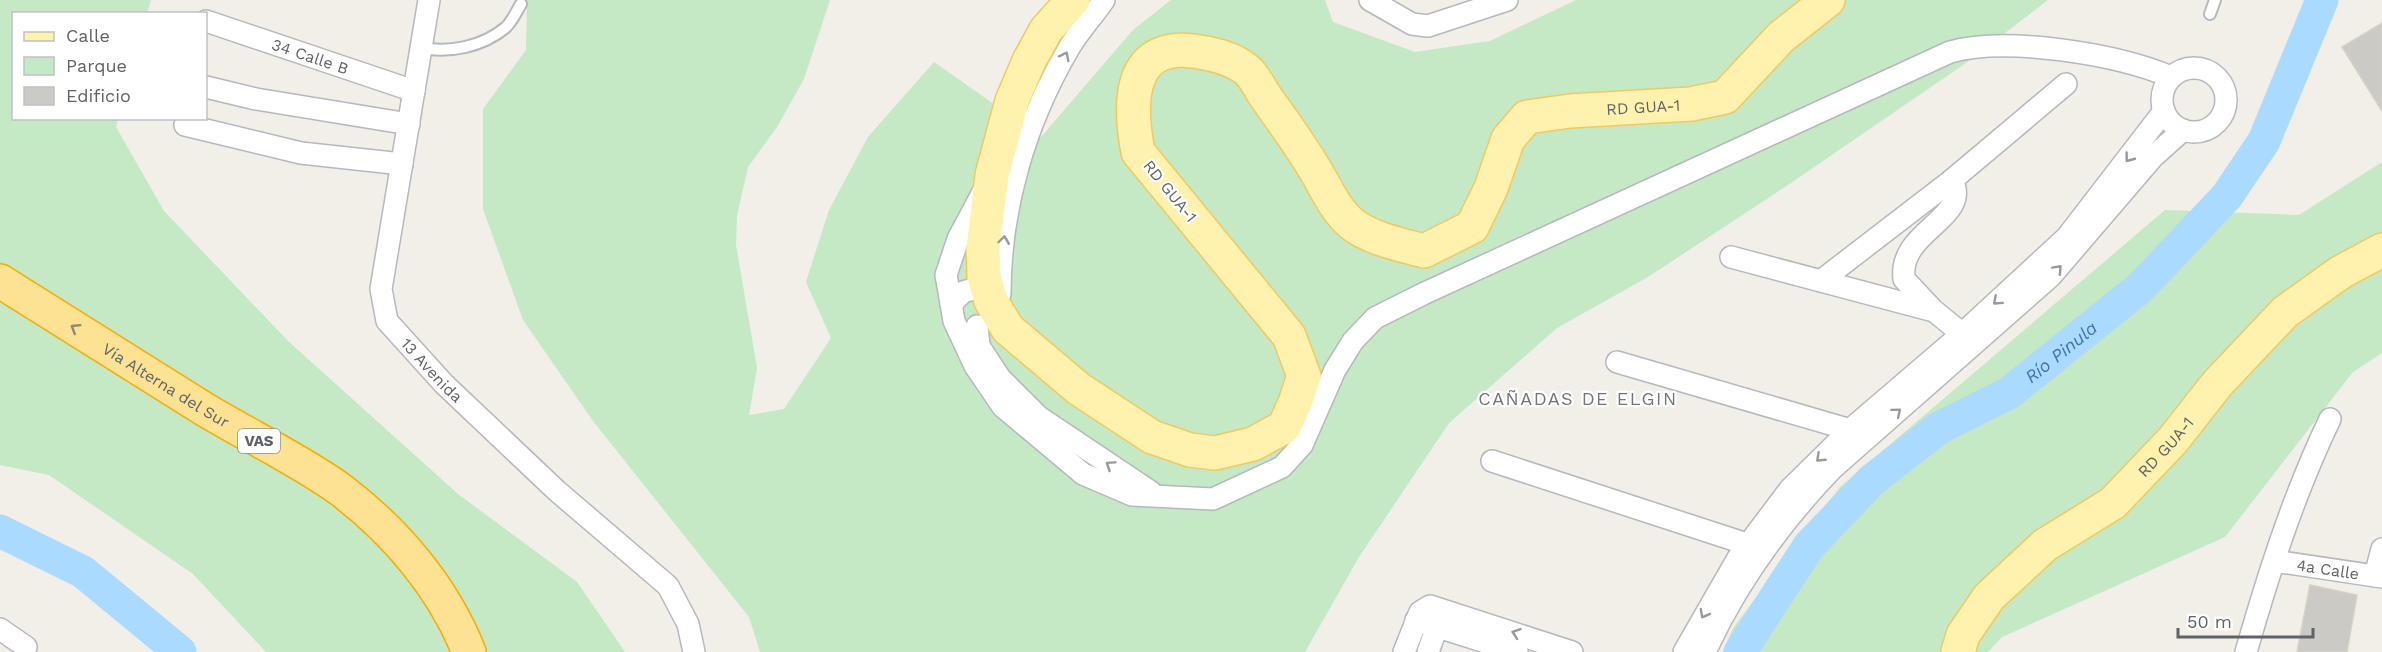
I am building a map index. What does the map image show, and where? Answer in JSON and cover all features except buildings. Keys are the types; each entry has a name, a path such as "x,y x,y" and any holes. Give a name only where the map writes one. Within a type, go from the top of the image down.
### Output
{"highway":[{"name":"Vía Alterna del Sur","path":"0,281 205,410 340,489 410,554 438,590 458,625 469,652"},
{"name":"Vía Alterna del Sur","path":"0,307 192,428 328,505 384,557 418,599 444,652"}],"main road":[{"name":"RD GUA-1","path":"1073,0 1046,30 1029,61 1012,101 992,175 983,248 993,291 990,301 1008,329 1079,389 1152,437 1190,450 1215,453 1253,444 1284,427 1296,403 1304,376 1288,336 1138,152 1131,119 1134,91 1141,72 1153,56 1170,51 1191,51 1222,56 1247,70 1297,141 1336,207 1354,225 1386,240 1424,251 1472,227 1491,188 1508,139 1527,117 1570,111 1691,104 1725,97 1781,37 1828,0"},
{"name":"RD GUA-1","path":"1958,652 1963,635 1989,597 2045,545 2113,503 2173,440 2217,384 2285,312 2342,272 2382,250"}],"street":[{"name":"13 Avenida","path":"429,0 381,289 387,321 444,384 556,491 668,586 688,624 694,652"},
{"path":"951,304 963,292 993,291 1000,268 1013,178 1039,107 1070,47 1104,0"},
{"path":"1370,0 1412,24 1428,26 1507,0"},
{"name":"34 Calle B","path":"207,21 414,91"},
{"path":"992,175 958,239 946,275 954,321 975,366 1003,407 1083,474 1132,495 1213,499 1281,467 1302,445 1335,370 1353,341 1375,318 1950,52 1970,46 2009,44 2121,60 2171,77"},
{"path":"2187,68 2205,69 2220,80 2227,98 2226,107 2218,123 2201,132 2183,130 2168,120 2164,111 2162,93 2171,77 2187,68"},
{"path":"1822,280 1952,180 2066,84"},
{"path":"207,87 256,99 409,124"},
{"path":"1969,339 2067,237 2164,111"},
{"path":"185,125 301,153 402,164"},
{"path":"1705,652 1755,547 1790,489 1860,433 1969,339 2051,276 2153,157 2183,130"},
{"path":"1952,180 1957,190 1956,199 1942,218 1914,245 1904,259 1904,279 1933,310 1969,339"},
{"path":"1731,257 1933,310"},
{"path":"977,326 979,346 1000,378 1040,417 1159,497"},
{"path":"1617,362 1860,433"},
{"path":"2246,652 2303,475 2330,419"},
{"path":"1492,461 1755,547"},
{"path":"1684,652 1717,591 1755,547"},
{"path":"2379,576 2382,549"},
{"name":"4a Calle","path":"2273,566 2282,562 2379,576"},
{"path":"1404,652 1420,612 1430,606 1440,617 1517,652"},
{"path":"1440,617 1571,652"},
{"path":"1428,652 1440,617"},
{"path":"0,629 27,650"}],"lane":[{"path":"2210,14 2216,0"},
{"path":"421,48 438,51 471,47 506,27 521,4"}],"green space":[{"path":"0,0 151,0 147,12 12,12 12,120 118,120 116,127 164,211 288,341 458,494 577,582 625,652 266,652 193,574 49,475 0,465"},
{"path":"527,0 830,0 804,79 777,127 748,167 737,215 736,245 757,368 749,415 784,409 831,338 806,282 829,210 868,137 934,62 1041,137 1133,30 1171,0 1325,0 1333,22 1415,52 1490,41 1576,0 2048,0 1966,63 1785,187 1648,277 1557,328 1449,423 1359,557 1305,652 760,652 749,617 593,421 523,320 483,209 483,109 526,50"},
{"path":"2382,162 2382,353 2353,372 2225,537 2002,637 1988,652 1723,652 1733,628 1840,487 2165,210 2299,215"}],"waterway":[{"name":"Río Pinula","path":"1740,652 1809,546 1872,480 1939,428 2009,393 2141,287 2227,196 2264,141 2322,0"},
{"path":"0,531 83,572 180,652"}],"district":[{"name":"CAÑADAS DE ELGIN","path":"1578,398"}]}
